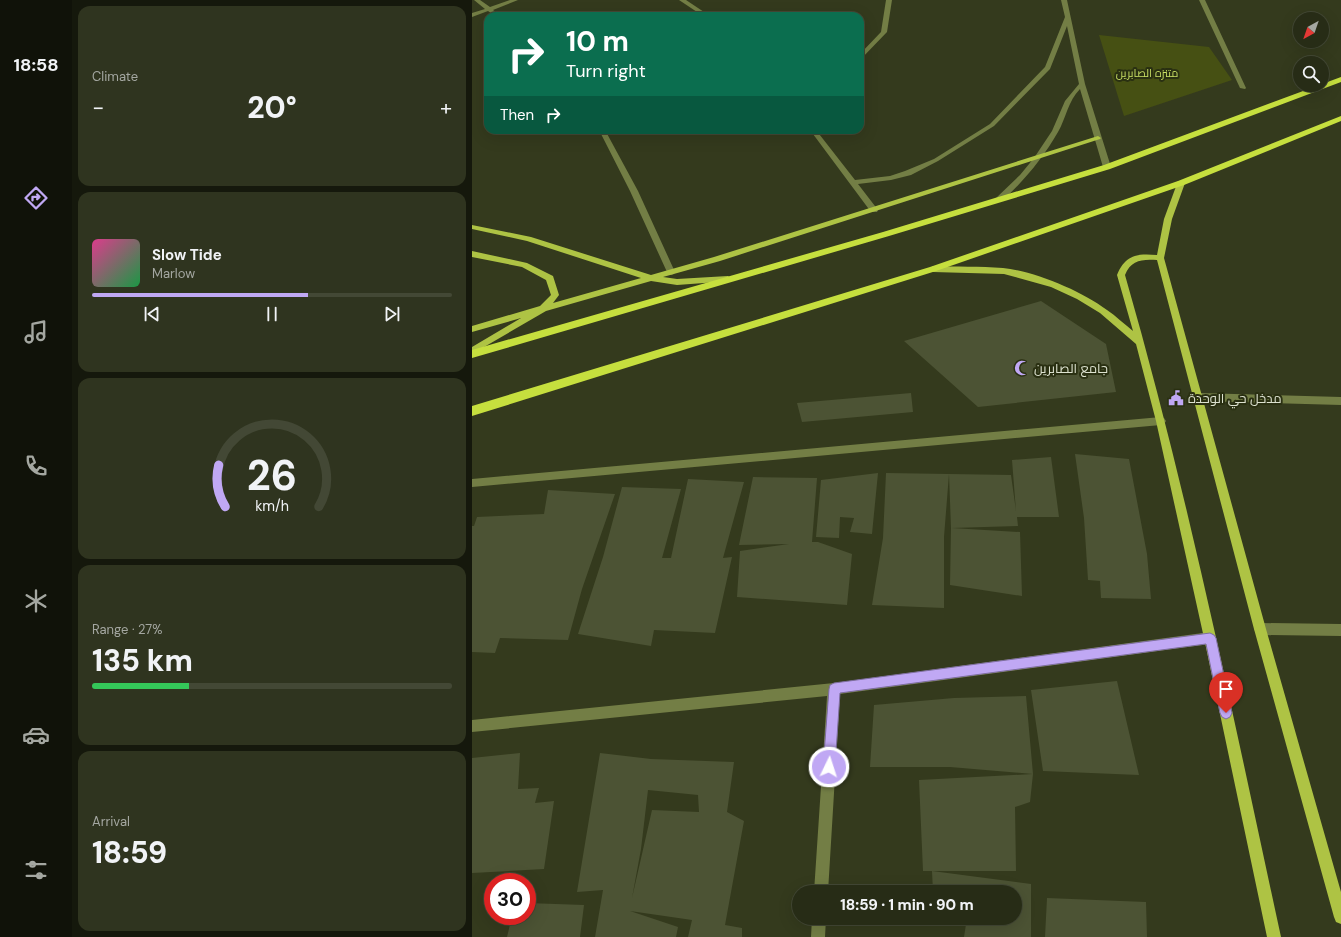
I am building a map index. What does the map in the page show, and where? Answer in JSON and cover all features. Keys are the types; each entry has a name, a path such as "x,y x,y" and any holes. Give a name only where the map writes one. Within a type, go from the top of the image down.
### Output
{"highway":[{"path":"472,353 886,234 1107,167 1341,79"},
{"path":"472,411 933,269 1181,183 1341,118"}],"main road":[{"path":"472,329 671,272 874,210 1098,138"},
{"path":"1181,183 1168,219 1160,258 1260,629 1341,917"},
{"path":"472,226 528,239 651,278 677,282 702,282 732,278"},
{"path":"472,254 524,265 550,278 555,295 543,309 472,353"},
{"path":"1160,258 1145,257 1132,259 1124,266 1121,275 1161,421 1210,638 1274,937"},
{"path":"933,269 1004,271 1054,285 1080,297 1103,311 1140,342"}],"street":[{"path":"477,0 493,12"},
{"path":"472,15 515,0"},
{"path":"682,0 701,12"},
{"path":"864,54 884,32 889,0"},
{"path":"1064,0 1082,84 1107,167"},
{"path":"1202,0 1243,88"},
{"path":"853,182 878,180 908,173 936,160 992,125 1048,68 1068,16"},
{"path":"999,199 1018,183 1039,157 1056,129 1069,97 1082,84"},
{"path":"604,134 634,191 671,272"},
{"path":"816,134 874,210"},
{"path":"1198,397 1341,401"},
{"path":"472,483 1161,421"},
{"path":"1260,629 1341,630"},
{"path":"472,726 834,689 1210,638"},
{"path":"821,885 834,689"},
{"path":"818,937 819,925"}],"green space":[{"name":"متنزه الصابرين","path":"1099,35 1209,47 1232,80 1124,116"}],"building":[{"name":"جامع الصابرين","path":"1041,301 1106,344 1116,392 978,407 904,341"},
{"path":"911,393 913,412 802,422 797,403"},
{"path":"1075,454 1129,459 1147,554 1151,599 1101,598 1100,581 1088,580 1084,518"},
{"path":"1051,457 1059,517 1017,517 1018,526 952,528 1020,532 1022,596 950,585 951,528 949,474 1011,475 1016,511 1012,460"},
{"path":"878,473 872,534 850,532 854,518 840,517 839,538 816,537 821,480"},
{"path":"886,473 949,474 944,537 944,608 872,605 883,538"},
{"path":"753,477 817,478 812,542 818,542 852,554 847,605 737,597 740,551 789,544 739,545"},
{"path":"688,479 744,482 723,558 732,557 715,633 654,630 651,646 578,634 603,557 622,487 681,489 662,558 671,558"},
{"path":"548,490 615,494 582,589 568,640 500,638 495,653 472,652 472,526 474,526 477,517 544,514"},
{"path":"1117,681 1139,775 1043,771 1031,690"},
{"path":"1026,696 1033,774 950,767 870,767 874,705 954,698"},
{"path":"520,753 518,789 539,788 535,803 554,801 544,869 472,873 472,758"},
{"path":"600,753 651,759 734,762 727,812 744,821 725,925 742,928 742,937 688,937 692,920 630,911 678,927 676,937 595,937 603,890 577,892","holes":["648,790 698,795 699,812 652,810 632,898 641,849"]},
{"path":"1033,774 1030,802 1015,807 1016,871 923,871 919,780"},
{"path":"932,871 1031,884 1031,937 964,937 966,925 1022,925 1022,885 933,885"},
{"path":"1047,898 1146,902 1147,937 1045,937"},
{"path":"536,903 584,905 580,937 507,937 510,925 536,925"}],"place":[{"name":"جامع الصابرين","path":"1022,368"},
{"name":"مدخل حي الوحدة","path":"1176,398"}],"route":[{"path":"829,767 834,689 1210,638 1226,713"}]}
